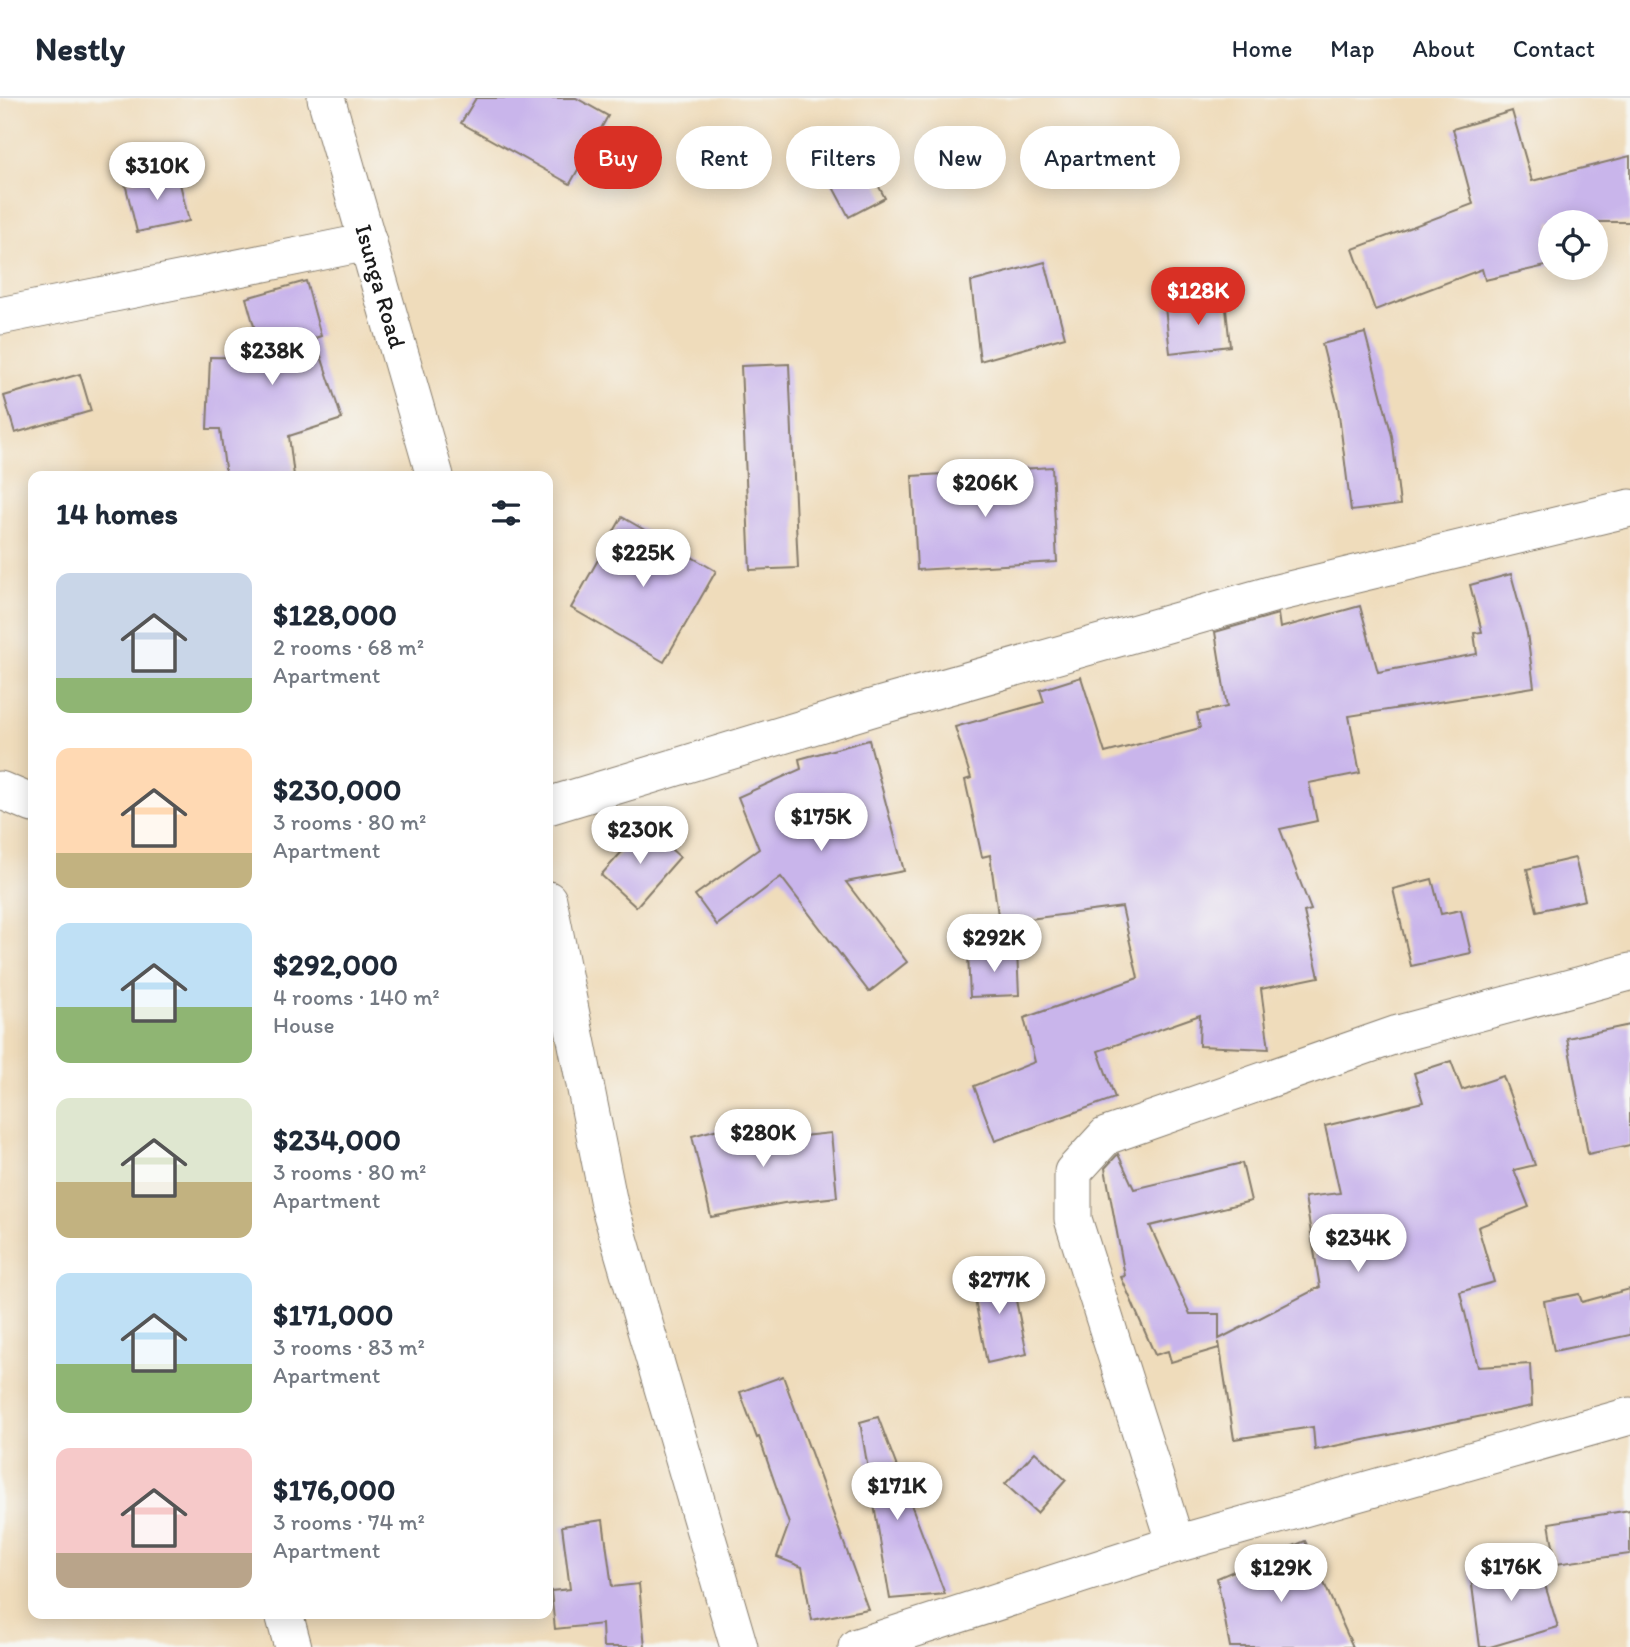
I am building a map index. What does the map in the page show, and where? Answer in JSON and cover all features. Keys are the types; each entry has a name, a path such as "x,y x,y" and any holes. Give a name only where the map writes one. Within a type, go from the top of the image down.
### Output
{"street":[{"name":"Isunga Road","path":"326,98 434,471"},
{"path":"0,316 368,242"},
{"path":"553,804 875,707 1273,594 1630,508"},
{"path":"0,790 28,802"},
{"path":"553,925 609,1204 739,1647"},
{"path":"1176,1544 1073,1219 1073,1172 1106,1136 1398,1034 1630,972"},
{"path":"857,1647 1176,1544 1630,1416"},
{"path":"285,1619 293,1647"}],"building":[{"path":"476,98 576,98 608,116 602,126 574,126 574,177 570,184 461,123"},
{"path":"1512,111 1532,181 1630,156 1630,222 1608,222 1608,210 1538,210 1538,268 1485,280 1482,269 1375,310 1353,249 1473,204 1453,129"},
{"path":"177,171 189,221 137,232 125,183"},
{"path":"834,189 880,189 885,198 849,217"},
{"path":"1045,262 1065,337 980,361 971,282"},
{"path":"306,281 321,336 315,338 342,419 289,436 293,471 225,471 220,429 207,429 210,357 263,358 246,298"},
{"path":"1225,300 1230,346 1170,353 1165,307"},
{"path":"1365,333 1392,436 1400,505 1351,511 1338,407 1322,344"},
{"path":"789,364 798,568 750,570 741,366"},
{"path":"80,374 91,411 15,433 4,396"},
{"path":"1052,467 1057,562 917,570 912,476"},
{"path":"622,517 716,571 664,662 571,608"},
{"path":"1511,574 1527,633 1534,687 1349,716 1360,773 1309,783 1317,821 1280,829 1311,910 1304,912 1319,977 1261,989 1269,1049 1199,1046 1200,1015 1098,1051 1115,1098 995,1141 974,1086 1035,1062 1024,1018 1138,978 1122,907 999,923 990,855 982,857 965,780 971,778 955,727 1044,702 1040,690 1081,677 1105,753 1200,728 1197,713 1227,707 1215,632 1278,614 1280,628 1360,606 1378,672 1477,654 1474,633 1482,632 1470,585"},
{"path":"869,740 904,871 846,882 907,962 869,992 781,877 717,925 695,895 759,849 738,797 801,769 799,759"},
{"path":"645,826 680,857 636,907 601,875"},
{"path":"1575,858 1585,900 1537,911 1527,869"},
{"path":"1432,879 1441,914 1461,910 1471,953 1411,966 1393,889"},
{"path":"1017,951 1019,995 970,997 968,954"},
{"path":"1630,1025 1630,1145 1588,1154 1567,1038"},
{"path":"1451,1061 1462,1090 1503,1076 1535,1165 1514,1170 1529,1207 1478,1227 1494,1282 1460,1292 1478,1367 1530,1364 1532,1406 1315,1450 1313,1427 1234,1439 1219,1342 1219,1348 1171,1362 1168,1351 1155,1355 1121,1277 1125,1276 1105,1168 1118,1154 1134,1189 1242,1163 1251,1201 1150,1226 1190,1314 1219,1314 1219,1339 1320,1287 1305,1197 1340,1193 1325,1126 1423,1102 1414,1073"},
{"path":"748,1121 753,1141 831,1133 837,1197 784,1203 711,1217 692,1136"},
{"path":"1009,1266 1027,1354 987,1363 971,1279"},
{"path":"1630,1289 1630,1335 1554,1351 1544,1301 1579,1294 1582,1302"},
{"path":"783,1376 868,1609 812,1620 802,1567 777,1557 789,1524 759,1437 757,1438 740,1392"},
{"path":"878,1417 945,1594 890,1599 860,1422"},
{"path":"1035,1452 1066,1480 1037,1513 1005,1484"},
{"path":"1630,1510 1630,1554 1556,1564 1549,1523"},
{"path":"603,1520 612,1587 639,1584 645,1647 603,1647 602,1624 555,1629 553,1591 570,1589 562,1526"},
{"path":"1305,1541 1353,1647 1230,1647 1217,1578"},
{"path":"1537,1559 1558,1627 1490,1647 1480,1647 1470,1570"}]}
